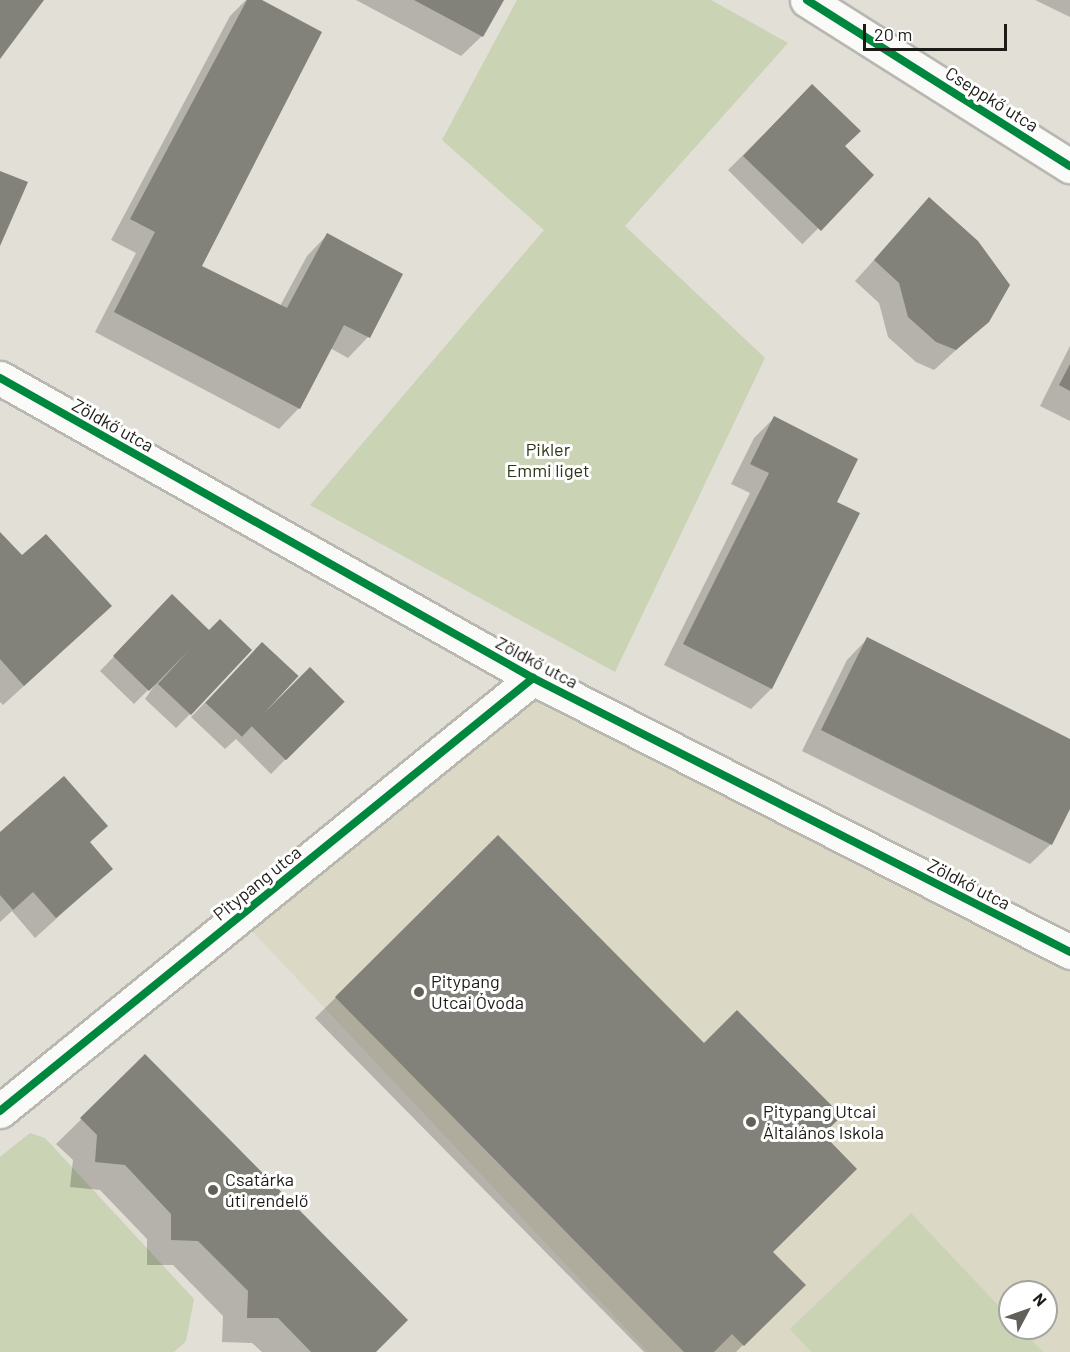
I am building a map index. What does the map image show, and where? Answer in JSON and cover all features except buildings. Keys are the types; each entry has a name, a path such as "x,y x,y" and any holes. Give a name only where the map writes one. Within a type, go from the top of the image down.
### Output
{"street":[{"name":"Cseppkő utca","path":"807,0 1070,166"},
{"name":"Zöldkő utca","path":"0,378 533,678 1070,952"},
{"name":"Pitypang utca","path":"0,1111 533,678"}],"shaded area":[{"name":"Pitypang Utcai Általános Iskola","path":"533,678 1070,952 1070,1352 648,1352 239,917"}],"green space":[{"name":"Pikler Emmi liget","path":"517,0 711,0 788,43 625,226 765,358 615,672 310,505 544,230 442,140"},
{"path":"30,1133 45,1138 194,1299 186,1341 174,1352 0,1352 0,1157"},
{"path":"911,1213 998,1305 998,1340 1032,1340 1043,1352 811,1352 790,1329"}],"cycle path":[{"path":"807,0 1070,166"},
{"path":"0,378 533,678 1070,952"},
{"path":"0,1111 533,678"}],"place":[{"name":"Pitypang Utcai Óvoda","path":"419,992"},
{"name":"Pitypang Utcai Általános Iskola","path":"751,1122"},
{"name":"Csatárka úti rendelő","path":"213,1190"}]}
